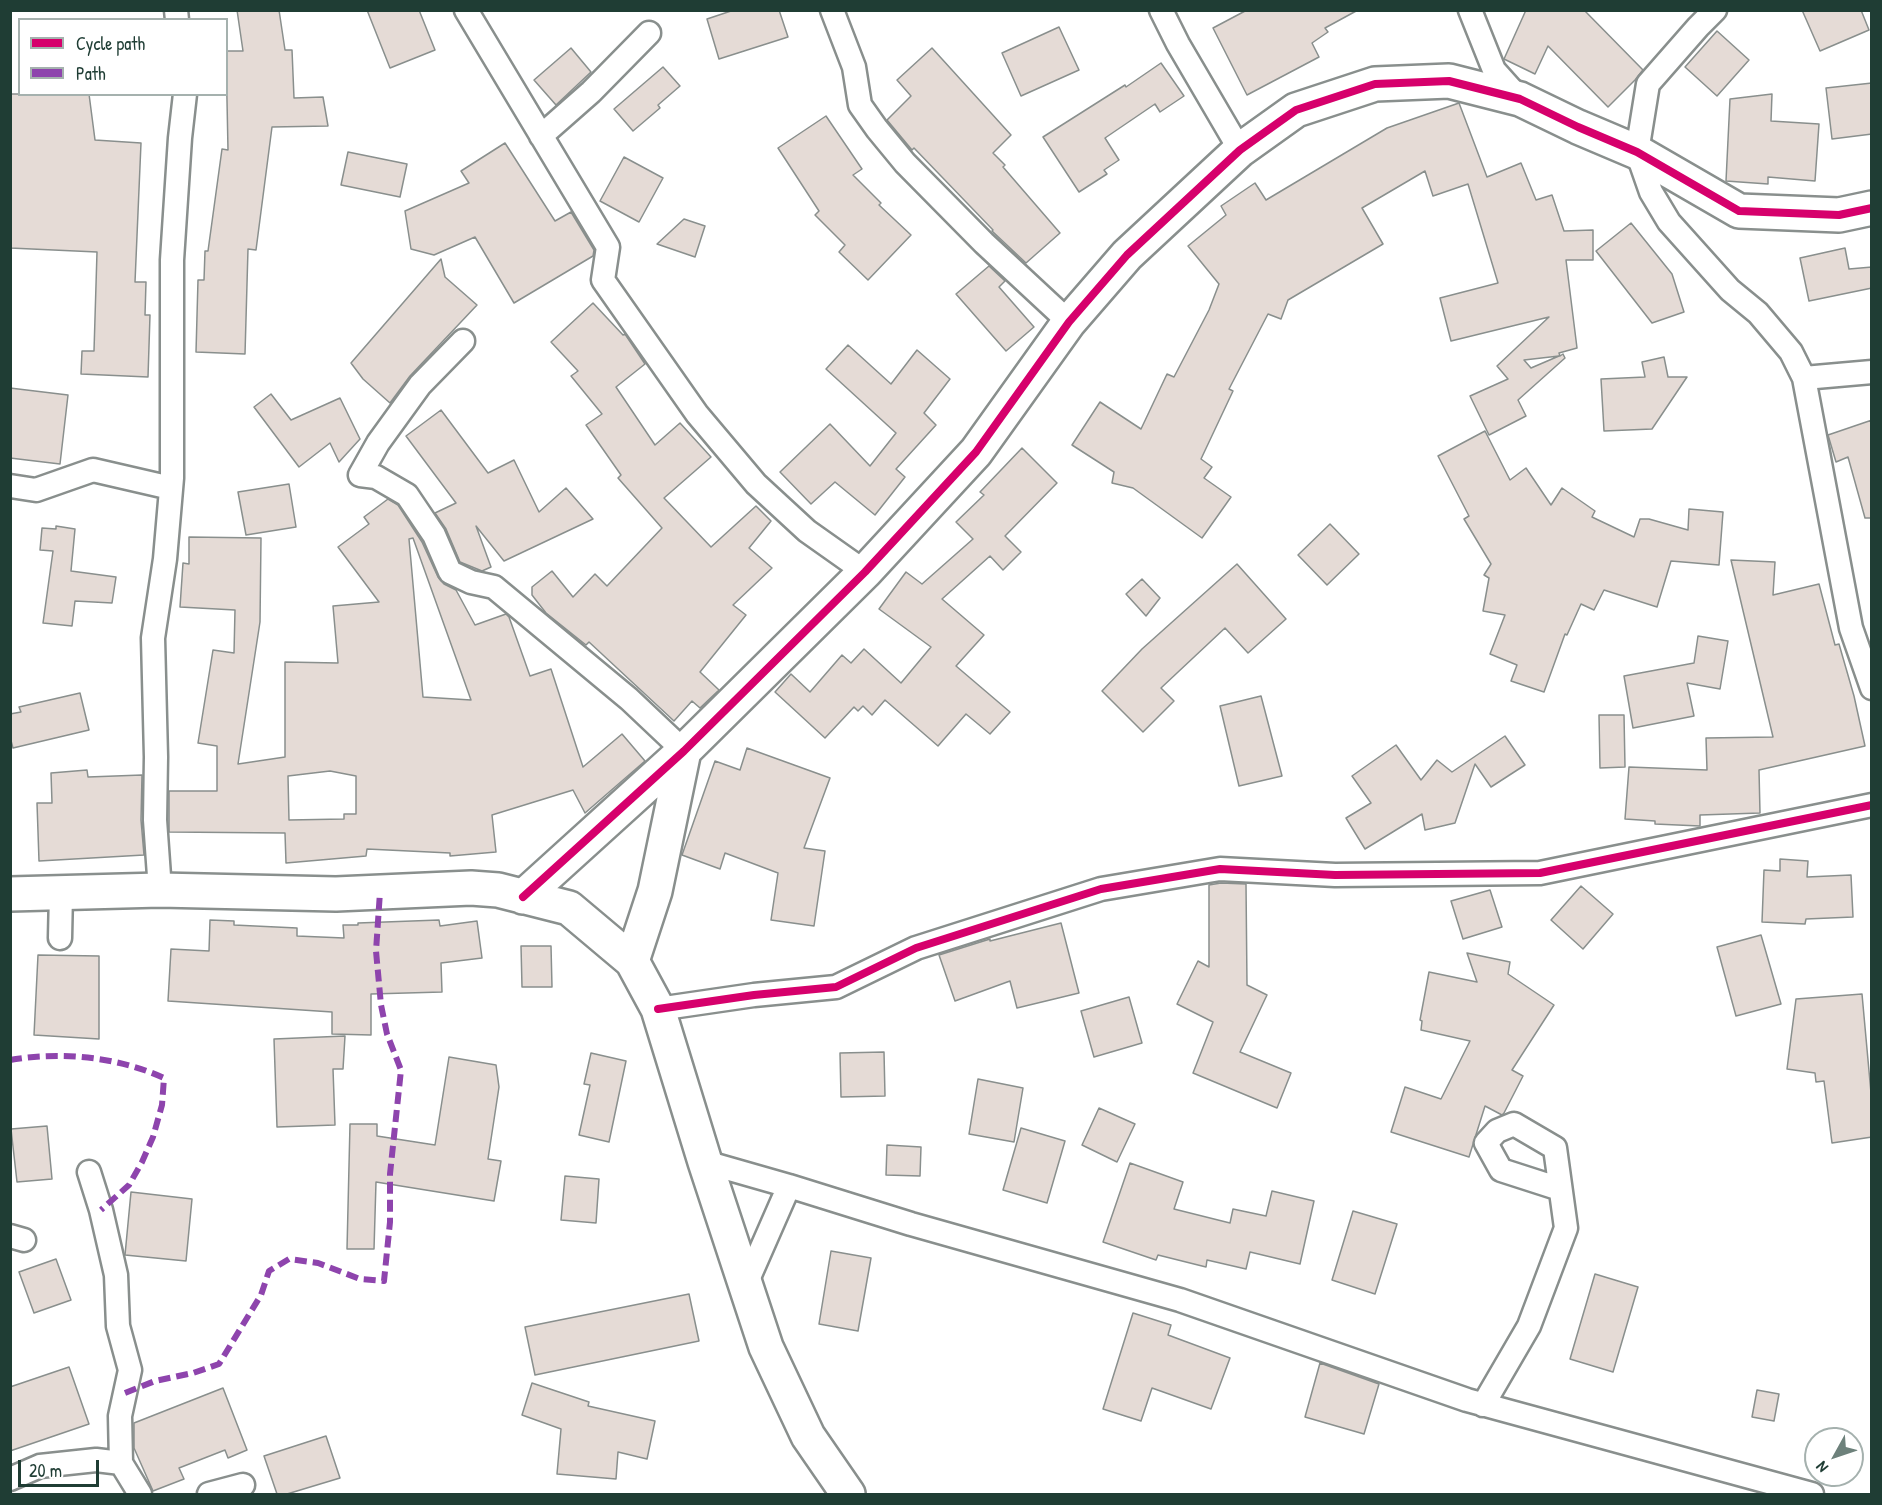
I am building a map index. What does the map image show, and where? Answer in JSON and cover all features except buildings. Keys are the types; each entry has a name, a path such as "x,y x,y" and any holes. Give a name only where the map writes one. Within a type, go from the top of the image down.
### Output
{"street":[{"path":"832,10 854,68 860,105 877,129 905,162 984,243 1069,322"},
{"path":"1161,10 1178,44 1240,150"},
{"path":"1470,10 1494,70 1520,99"},
{"path":"1715,10 1648,84 1637,152 1651,192 1669,222 1730,290 1758,312 1791,352 1804,378 1851,628 1872,688"},
{"path":"472,12 541,136 608,247 603,280 697,414 756,484 807,531 865,572"},
{"path":"541,136 591,92 650,33"},
{"path":"524,897 684,751 865,572 976,452 1069,322 1127,255 1240,150 1296,110 1375,84 1449,81 1520,99 1637,152 1739,211 1839,215 1872,208"},
{"path":"160,890 155,820 153,638 165,559 171,488 172,260 185,96"},
{"path":"463,341 420,385 378,443 360,475 376,477 407,495 434,536 450,572 471,582 494,588 629,699 684,751"},
{"path":"1804,378 1872,372"},
{"path":"10,486 36,490 93,470 171,488"},
{"path":"632,961 655,891 684,751"},
{"path":"658,1009 754,995 837,987 916,948 1101,889 1220,869 1335,875 1539,873 1872,805"},
{"path":"10,894 160,890 336,894 471,888 498,890 569,908 632,961 658,1009 766,1347 808,1436 848,1494"},
{"path":"60,938 61,893"},
{"path":"705,1162 911,1224 1180,1300 1483,1405 1812,1494"},
{"path":"89,1172 101,1210 116,1275 118,1326 130,1370 120,1416 121,1462 140,1494"},
{"path":"746,1284 789,1186"},
{"path":"1483,1405 1529,1326 1566,1228 1560,1189"},
{"path":"10,1479 39,1466 96,1460 121,1462"},
{"path":"209,1494 243,1485"}],"marked path":[{"path":"125,1393 155,1381 193,1373 219,1364 261,1295 269,1271 289,1259 318,1263 360,1279 384,1281 390,1222 390,1174 401,1070 387,1034 381,1005 376,951 380,892"},
{"path":"10,1060 49,1056 89,1058 128,1065 164,1078 162,1105 153,1137 142,1162 129,1185 101,1210"}],"cycle path":[{"path":"523,897 684,751 865,572 976,452 1069,322 1127,255 1240,150 1296,110 1375,84 1449,81 1520,99 1637,152 1739,211 1839,215 1872,208"},
{"path":"658,1009 754,995 836,987 916,948 1101,889 1220,869 1335,875 1540,873 1872,805"}]}
